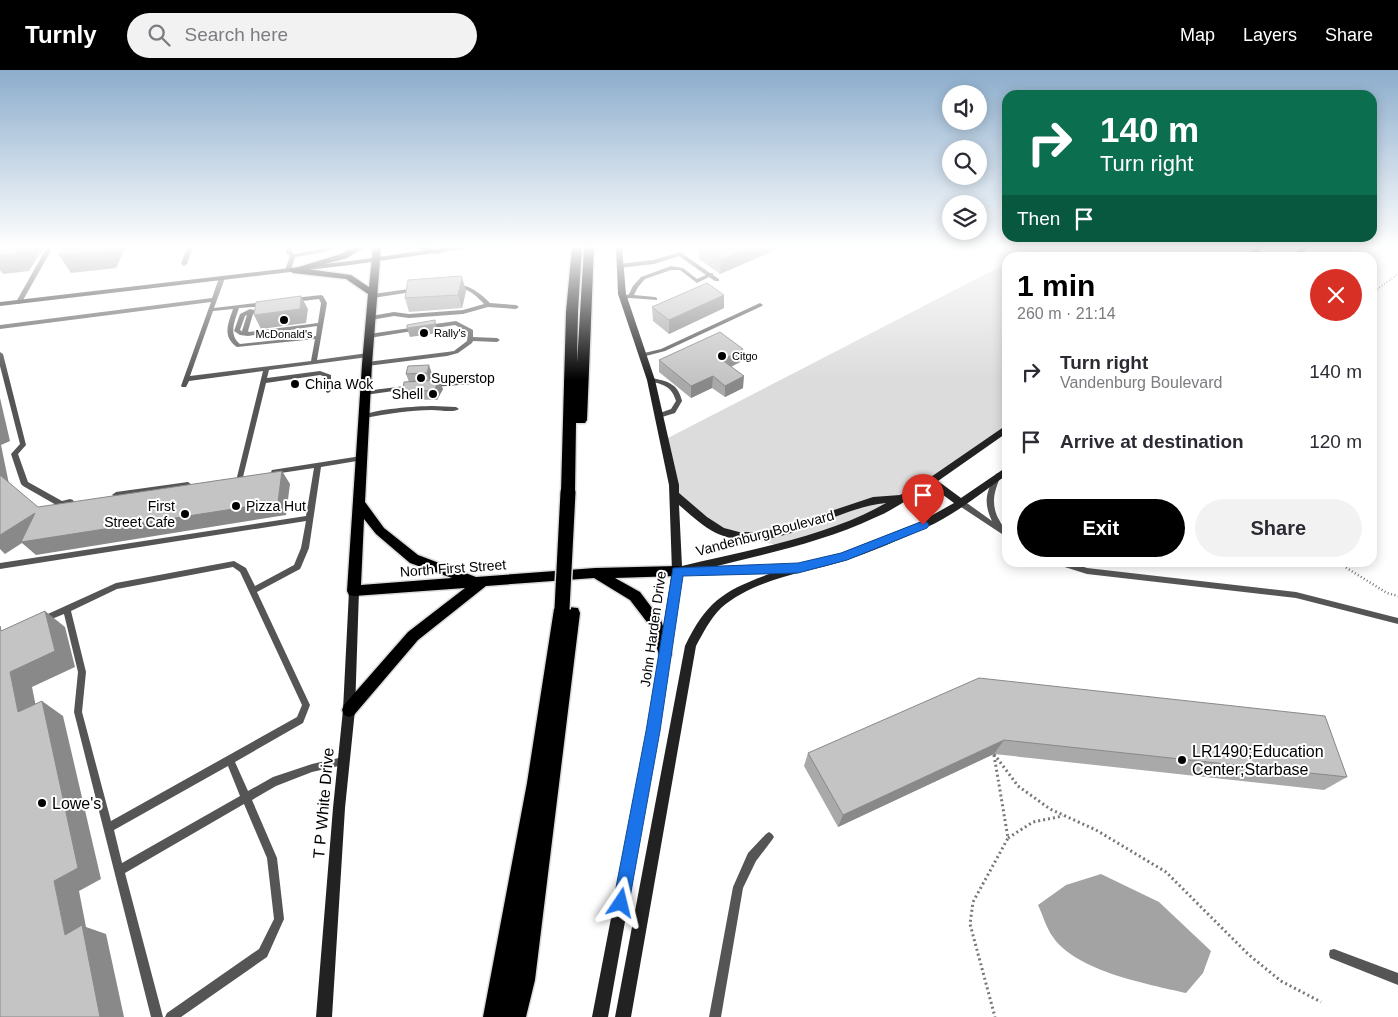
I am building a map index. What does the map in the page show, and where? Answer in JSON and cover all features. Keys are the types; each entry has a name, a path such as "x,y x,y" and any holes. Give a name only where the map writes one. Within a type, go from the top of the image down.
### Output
{"highway":[{"path":"572,491 574,291"},
{"path":"515,1017 524,980 567,608 572,491 586,291"},
{"path":"494,1017 567,608"}],"main road":[{"path":"0,304 110,291"},
{"path":"354,592 367,360 373,294 369,291"},
{"name":"John Harden Drive","path":"600,1017 653,731 678,571 676,496 651,380 642,356 625,291"},
{"name":"Vandenburg Boulevard","path":"678,571 782,546 849,525 906,497 1002,431"},
{"name":"Vandenburg Boulevard","path":"678,571 798,568 843,557 923,525 961,503 1002,473"},
{"path":"931,481 961,503"},
{"path":"676,496 700,517 722,530 744,535 769,534 874,501 906,497"},
{"path":"359,503 380,531 414,559 481,583"},
{"path":"623,1017 692,646 700,628 721,602 772,576 798,568"},
{"name":"North First Street","path":"354,592 595,573 678,571"},
{"path":"595,573 635,596 656,624 665,654"},
{"path":"349,710 412,636 481,583"},
{"name":"T P White Drive","path":"324,1017 343,761 349,710 354,592"}],"lane":[{"path":"19,302 25,291"},
{"path":"184,386 217,291"},
{"path":"373,294 399,291"},
{"path":"474,291 488,305"},
{"path":"626,296 631,291"},
{"path":"626,296 655,299"},
{"path":"0,327 213,300"},
{"path":"284,303 323,301 314,362"},
{"path":"210,310 275,305 242,314 237,331 242,334 321,324"},
{"path":"371,318 394,314 409,316 463,312 488,305 516,307"},
{"path":"642,356 663,350 760,305"},
{"path":"237,307 229,333 235,344 239,346 318,337"},
{"path":"186,379 314,362 447,354 456,352 470,342 471,331 456,323 370,336"},
{"path":"470,339 497,340"},
{"path":"0,354 23,445 14,454 25,484 61,504 81,501"},
{"path":"240,477 266,368"},
{"path":"263,381 320,373 329,376 328,391"},
{"path":"651,380 664,382 677,392 679,401 673,411 659,416"},
{"path":"428,385 471,383"},
{"path":"366,393 419,386"},
{"path":"365,416 414,408 437,407 456,409"},
{"path":"269,473 318,466 361,464"},
{"path":"253,591 296,567 306,548 318,466"},
{"path":"999,475 992,488 988,502 994,517 1002,529"},
{"path":"231,479 250,476"},
{"path":"110,496 195,484"},
{"path":"961,503 1002,531"},
{"path":"0,566 310,518"},
{"path":"34,624 116,586 234,564 243,570 306,705 300,720 108,828"},
{"path":"1074,567 1087,571 1296,595 1398,621"},
{"path":"68,609 82,672 78,712 157,1017"},
{"path":"171,1017 263,953 279,919 272,858 230,760"},
{"path":"119,871 273,782 312,768 343,761"},
{"path":"715,1017 738,887 752,857 769,837"},
{"path":"1334,954 1398,979"}],"path":[{"path":"1345,567 1387,593 1398,596"},
{"path":"1008,838 994,754 1018,786 1050,810 1096,830 1166,872 1249,955 1281,980 1321,1002"},
{"path":"995,1017 970,924 973,902 1008,838 1023,826 1044,818 1064,816"}],"shaded area":[{"path":"952,291 1002,291 1002,431 931,481 873,515 782,546 729,535 676,496 664,440"},
{"path":"1101,874 1159,902 1211,951 1203,973 1186,993 1133,980 1095,967 1078,959 1064,949 1053,937 1046,926 1038,905 1066,885"}],"building":[{"path":"406,291 459,291 458,295 405,298"},
{"path":"688,291 719,291 724,295 669,320 652,307"},
{"path":"301,296 300,309 254,315 256,302"},
{"path":"435,320 435,324 407,328 407,325"},
{"path":"720,332 743,349 722,360 744,376 725,386 713,376 691,386 659,360"},
{"path":"429,365 427,373 406,374 408,366"},
{"path":"439,380 434,391 403,390 404,382"},
{"path":"282,471 278,502 21,542 35,513 0,535 0,475 38,507"},
{"name":"Lowe's","path":"45,611 55,651 10,672 18,712 42,701 78,868 54,881 65,935 82,925 100,1017 0,1017 0,626 1,631"},
{"name":"LR1490;Education Center;Starbase","path":"979,678 1325,716 1347,777 1004,740 843,815 808,753"}],"place":[{"name":"McDonald's","path":"284,320"},
{"name":"Rally's","path":"424,333"},
{"name":"Citgo","path":"722,356"},
{"name":"Superstop","path":"421,378"},
{"name":"China Wok","path":"295,384"},
{"name":"Shell","path":"433,394"},
{"name":"Pizza Hut","path":"236,506"},
{"name":"First Street Cafe","path":"185,514"},
{"name":"LR1490;Education Center;Starbase","path":"1182,760"},
{"name":"Lowe's","path":"42,803"}],"route":[{"path":"621,903 653,731 678,571 798,568 843,557 923,525"}]}
